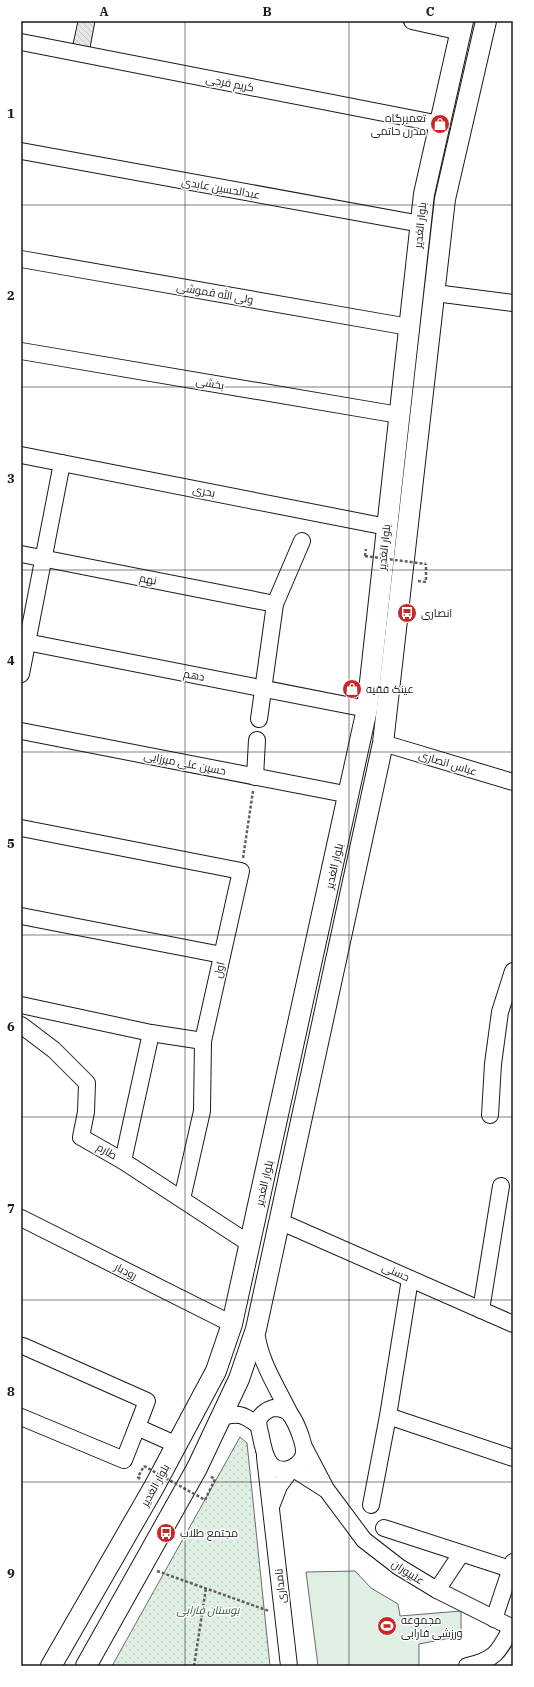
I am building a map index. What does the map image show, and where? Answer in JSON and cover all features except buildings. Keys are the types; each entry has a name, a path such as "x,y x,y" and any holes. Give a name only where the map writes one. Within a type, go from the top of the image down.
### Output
{"main road":[{"name":"بلوار الغدیر","path":"86,1666 197,1468 239,1379 256,1329 383,743 446,199 486,21"},
{"name":"بلوار الغدیر","path":"51,1666 177,1445 216,1371 232,1324 350,795 367,709 424,194 462,26"}],"street":[{"path":"412,21 462,26"},
{"name":"کریم فرجی","path":"21,42 440,124"},
{"name":"عبدالحسین عابدی","path":"21,152 421,224"},
{"name":"ولی الله قموشی","path":"21,259 409,327"},
{"path":"436,293 513,303"},
{"name":"بخشی","path":"21,351 399,415"},
{"name":"بحری","path":"21,455 387,526"},
{"path":"21,674 24,642 44,558 62,463"},
{"path":"259,719 275,604 302,541"},
{"name":"نهم","path":"21,554 275,604"},
{"name":"دهم","path":"24,642 367,709"},
{"name":"حسین علی میرزایی","path":"21,731 350,795"},
{"path":"255,777 257,740"},
{"name":"عباس انصاری","path":"383,743 513,782"},
{"path":"21,828 241,871"},
{"name":"اول","path":"182,1199 202,1112 203,1041 241,871"},
{"path":"21,916 222,955"},
{"path":"490,1115 493,1064 500,1012 513,971"},
{"path":"21,1006 203,1041"},
{"name":"طارم","path":"21,1025 54,1050 87,1084 86,1112 81,1137 123,1160 250,1244"},
{"path":"123,1160 151,1032"},
{"path":"481,1310 501,1186"},
{"name":"رودبار","path":"21,1218 232,1324"},
{"name":"حسنی","path":"279,1221 513,1324"},
{"path":"371,1505 388,1416 410,1279"},
{"path":"256,1329 257,1342 264,1360 304,1447 326,1489"},
{"path":"21,1417 124,1460 147,1401 24,1346"},
{"path":"290,1414 279,1408 267,1410 259,1419 258,1425 265,1457 274,1467 286,1470 292,1468"},
{"path":"222,1417 234,1413 246,1417 258,1425"},
{"path":"388,1416 513,1458"},
{"path":"137,1427 177,1445"},
{"path":"271,1506 280,1486 292,1468 302,1459 304,1447"},
{"name":"نامداری","path":"265,1457 289,1666"},
{"path":"292,1468 326,1489"},
{"name":"علیپوران","path":"326,1489 364,1540 399,1567 437,1590 513,1628"},
{"path":"384,1528 462,1554 512,1566 494,1619"},
{"path":"437,1590 462,1554"},
{"path":"467,1666 480,1664 498,1653 513,1628"}],"path":[{"path":"365,556 426,564 426,582"},
{"path":"241,871 255,777"},
{"path":"138,1477 144,1466 205,1500 215,1479"},
{"path":"143,1566 283,1616"},
{"path":"194,1666 206,1588"}],"green space":[{"name":"بوستان فارابی","path":"240,1437 247,1443 270,1666 112,1666"},
{"name":"مجموعه ورزشی فارابی","path":"355,1571 371,1588 398,1604 400,1616 461,1611 461,1636 419,1644 419,1666 318,1666 306,1572"}],"place":[{"name":"تعمیرگاه مدرن حاتمی","path":"440,124"},
{"name":"انصاری","path":"407,613"},
{"name":"عینک فقیه","path":"352,689"},
{"name":"مجتمع طلاب","path":"166,1533"},
{"name":"مجموعه ورزشی فارابی","path":"387,1626"}]}
